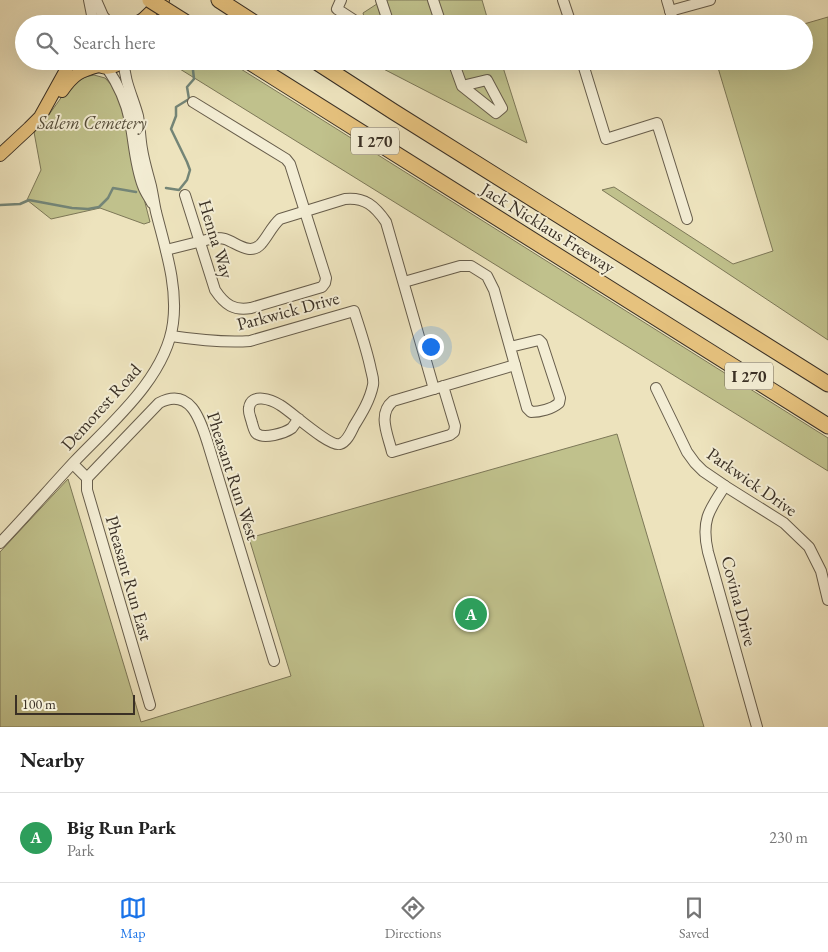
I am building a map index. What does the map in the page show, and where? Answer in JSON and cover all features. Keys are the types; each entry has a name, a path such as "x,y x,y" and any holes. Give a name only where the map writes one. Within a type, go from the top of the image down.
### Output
{"highway":[{"path":"150,0 174,15"},
{"path":"219,0 242,15"},
{"name":"Jack Nicklaus Freeway","path":"262,70 828,426"},
{"name":"Jack Nicklaus Freeway","path":"329,70 402,118 828,384"}],"main road":[{"path":"147,15 163,0"},
{"path":"158,15 171,0"},
{"path":"0,155 30,128 42,112 65,70"},
{"path":"42,112 53,105 69,81 82,70"}],"street":[{"path":"89,0 92,15"},
{"path":"96,0 103,15"},
{"path":"341,0 337,9 346,15"},
{"path":"382,0 386,15"},
{"path":"433,0 438,15"},
{"path":"563,0 568,15"},
{"path":"667,0 671,15"},
{"path":"670,11 710,0"},
{"name":"Demorest Road","path":"104,70 118,86 123,96 143,187 156,210"},
{"name":"Demorest Road","path":"0,543 134,399 162,359 171,336 173,293 166,250 143,158 139,120 124,70"},
{"path":"456,70 462,86"},
{"path":"585,70 606,139 657,123 686,218"},
{"path":"193,102 286,159 290,164 306,210"},
{"name":"Henna Way","path":"185,195 215,290 225,302 240,310 322,287 325,283 326,278 306,210"},
{"path":"166,250 214,238 222,238 247,249 256,248 263,242 280,219 306,210 354,198 363,200 371,205 381,214 386,222 439,388 455,426 454,432 450,435 392,452 384,421 389,404 393,401 439,388 515,365"},
{"path":"404,282 460,266 471,266 487,276 494,290 527,408 531,412 537,412 559,403 560,398 542,343 539,340 510,347"},
{"name":"Parkwick Drive","path":"171,336 214,342 250,341 354,311 374,383 367,404 347,438 341,444 334,443 320,435 299,419"},
{"name":"Parkwick Drive","path":"656,388 687,452 695,463 725,486 784,523 810,547 820,571 828,600"},
{"path":"256,398 263,398 279,404 299,419 292,428 281,433 262,437 254,429 249,408 251,402 256,398"},
{"name":"Pheasant Run West","path":"87,478 159,403 168,400 179,400 194,409 208,444 274,661"},
{"path":"73,464 87,478"},
{"name":"Pheasant Run East","path":"87,478 87,490 150,705"},
{"name":"Covina Drive","path":"725,486 715,499 707,515 705,534 708,552 757,727"}],"green space":[{"path":"383,0 482,0 486,15 364,15 363,13"},
{"path":"828,17 828,340 602,190 614,187 733,264 773,251 719,70 813,70 813,21"},
{"path":"182,70 242,70 828,438 828,471"},
{"path":"385,70 504,70 527,143"},
{"name":"Salem Cemetery","path":"94,75 105,78 115,89 124,110 133,156 150,222 144,224 100,208 51,219 27,200 41,170 34,132 68,88 81,78"},
{"path":"617,434 704,727 0,727 0,552 68,479 141,722 291,676 249,538"}],"waterway":[{"path":"166,188 179,190 187,180 190,170 171,129 176,116 176,107 189,99 187,87 194,79 193,70"},
{"path":"0,205 20,204 29,200 88,209 99,207 108,198 113,188 136,192"}],"place":[{"name":"Big Run Park","path":"471,614"}]}
